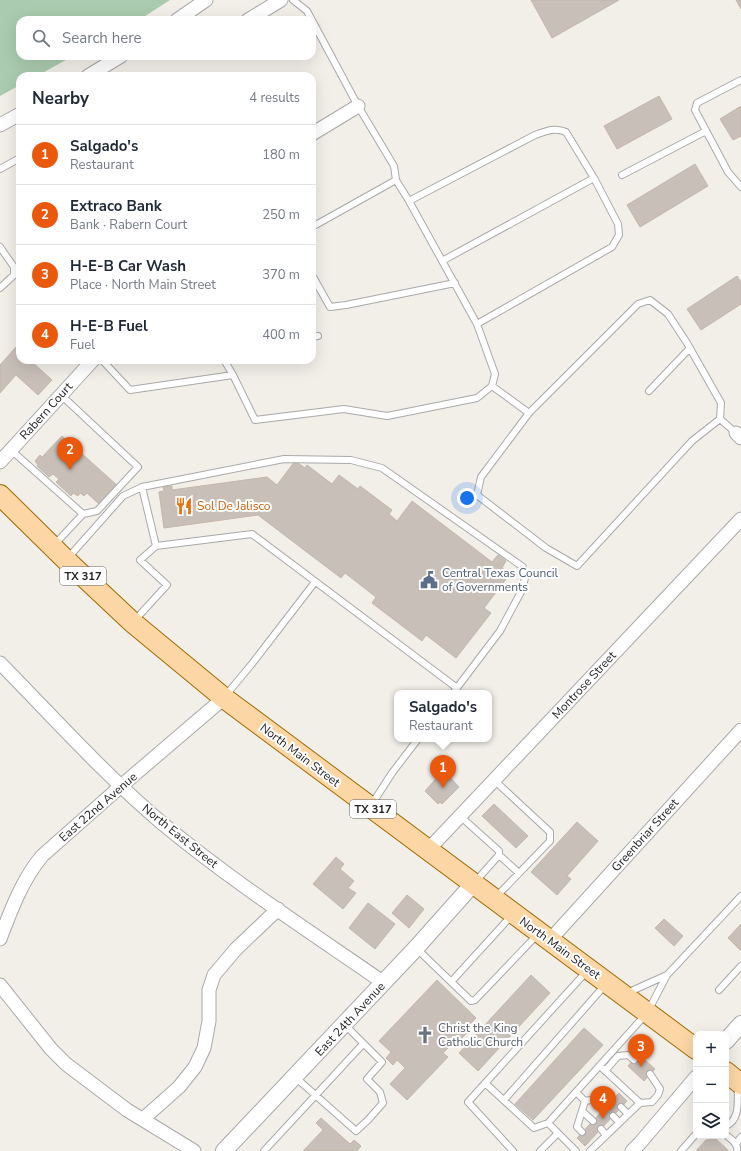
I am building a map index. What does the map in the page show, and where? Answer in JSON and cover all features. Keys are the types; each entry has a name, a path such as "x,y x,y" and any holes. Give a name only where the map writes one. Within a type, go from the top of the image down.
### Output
{"main road":[{"name":"North Main Street","path":"3,503 132,622 224,698 693,1047"}],"street":[{"path":"183,16 206,0"},
{"path":"255,16 281,0"},
{"path":"95,72 115,60"},
{"path":"316,132 358,106"},
{"path":"0,125 16,116"},
{"name":"Rabern Court","path":"0,462 89,364"},
{"name":"Montrose Street","path":"427,850 741,520"},
{"name":"North East Street","path":"0,662 121,786 162,822 203,856 384,982"},
{"name":"East 22nd Avenue","path":"0,939 22,885 42,856 224,698"},
{"name":"Greenbriar Street","path":"544,937 741,730"},
{"name":"East 24th Avenue","path":"224,1151 416,948 473,884"},
{"path":"143,1120 179,1087 195,1067 204,1048 209,1021 209,990 214,974 236,949 278,909"},
{"path":"0,985 51,1049 66,1064 127,1110 194,1151"},
{"path":"729,1038 741,1024"},
{"path":"632,1151 693,1081"}],"lane":[{"path":"293,0 307,11 310,16"},
{"path":"226,364 255,420 344,409 387,416 477,398 492,386 495,374 477,324 396,180 394,166 358,106 316,28"},
{"path":"741,80 697,103 694,110 728,172 741,187"},
{"path":"409,202 535,135 549,130 560,129 566,132 594,178 618,224 619,235 612,247 477,324"},
{"path":"622,176 706,131"},
{"path":"0,169 16,160"},
{"path":"442,261 594,178"},
{"path":"316,225 396,180"},
{"path":"0,248 14,267 14,275 0,288"},
{"path":"316,282 330,307 455,283"},
{"path":"650,300 668,314 690,348 721,403 720,419 692,441 577,566 546,548 477,495 482,478 529,413 638,304 650,300"},
{"path":"649,391 690,348"},
{"path":"106,364 130,390 233,375"},
{"path":"492,386 529,413"},
{"path":"59,554 83,514 97,511 138,467 61,395"},
{"path":"720,419 739,436"},
{"path":"11,450 83,514"},
{"path":"59,554 123,496 142,487 284,459 351,460 382,468 523,567 525,578 522,590 500,631 456,690"},
{"path":"142,487 156,546"},
{"path":"132,622 168,585 140,560 156,546 252,534 454,690"},
{"path":"224,698 315,582"},
{"path":"370,808 392,773 416,742"},
{"path":"493,899 550,841 550,832 494,780"},
{"path":"460,816 499,851 499,855 519,873"},
{"path":"473,884 499,855"},
{"path":"485,1083 534,1128 548,1123 647,1013 667,975 741,896"},
{"path":"451,982 513,914"},
{"path":"416,948 471,1001 475,1000 544,937"},
{"path":"720,990 741,966"},
{"path":"513,1151 468,1102 588,970"},
{"path":"504,1100 615,989 667,975"},
{"path":"295,1077 356,1130 368,1120 383,1103 380,1092 367,1078 382,1062 344,1025"},
{"path":"264,1151 363,1044"},
{"path":"606,1071 618,1056 628,1055 634,1060"},
{"path":"600,1066 640,1103"},
{"path":"590,1151 640,1103 652,1102 658,1095 660,1089 650,1074"},
{"path":"729,1123 735,1118 737,1110 735,1079"},
{"path":"576,1092 585,1101"},
{"path":"585,1101 609,1097 612,1100"},
{"path":"594,1099 604,1108"},
{"path":"582,1132 577,1127 585,1101"},
{"path":"621,1107 628,1114"},
{"path":"582,1111 592,1121"},
{"path":"613,1116 620,1122"},
{"path":"548,1123 576,1151"},
{"path":"601,1129 606,1135"},
{"path":"540,1151 558,1132"},
{"path":"681,1151 693,1137"},
{"path":"729,1137 736,1144 738,1148 737,1151"},
{"path":"736,1144 741,1137"},
{"path":"591,1140 596,1145"}],"green space":[{"path":"0,0 170,0 145,16 16,16 16,60 66,60 44,72 16,72 16,87 0,96"}],"building":[{"path":"531,0 619,0 552,38"},
{"path":"736,0 741,0 741,9"},
{"path":"659,96 672,119 617,149 604,126"},
{"path":"741,106 741,136 733,140 720,119"},
{"path":"695,164 708,186 640,227 627,205"},
{"path":"737,276 741,282 741,304 701,330 687,309"},
{"path":"16,347 16,364 34,364 52,380 38,395 16,375 0,393 0,365"},
{"path":"62,436 118,486 100,505 87,493 84,496 80,493 78,496 73,493 71,496 56,482 59,479 53,474 49,477 37,466 38,465 35,461 40,455 42,457"},
{"path":"295,461 305,468 307,465 332,484 339,475 358,489 360,486 392,510 389,514 397,521 412,501 492,562 498,555 506,561 502,568 510,574 484,608 491,613 456,658 426,635 422,641 372,603 376,597 345,573 341,578 258,515 164,528 159,492 164,491 163,487 172,486 172,490 267,477 277,485"},
{"path":"442,772 445,772 459,787 442,804 440,802 438,804 425,791"},
{"path":"494,804 528,836 516,848 482,816"},
{"path":"577,822 598,841 567,876 571,879 557,895 531,872"},
{"path":"336,857 344,864 340,869 354,881 348,888 356,893 343,909 313,884"},
{"path":"407,895 424,909 409,928 392,913"},
{"path":"368,903 395,924 375,949 349,928"},
{"path":"664,919 683,936 674,946 655,928"},
{"path":"741,924 741,949 740,950 728,938"},
{"path":"531,975 550,993 478,1071 459,1053"},
{"name":"Christ the King Catholic Church","path":"437,980 476,1018 468,1026 471,1029 454,1046 452,1044 443,1053 448,1057 407,1100 390,1084 405,1068 397,1060 393,1065 386,1058 391,1052 379,1041"},
{"path":"584,1028 603,1045 533,1120 515,1104"},
{"path":"638,1054 655,1069 644,1081 628,1066"},
{"path":"619,1093 627,1101 585,1146 577,1138"},
{"path":"321,1118 350,1144 354,1140 361,1146 357,1151 303,1151 323,1130 316,1123"},
{"path":"716,1139 729,1151 696,1151 706,1140"}],"place":[{"name":"Extraco Bank","path":"70,470"},
{"name":"Sol De Jalisco","path":"184,506"},
{"name":"Central Texas Council of Governments","path":"429,580"},
{"name":"Salgado's","path":"443,788"},
{"name":"Christ the King Catholic Church","path":"425,1035"},
{"name":"H-E-B Car Wash","path":"641,1067"},
{"name":"H-E-B Fuel","path":"603,1119"}]}
